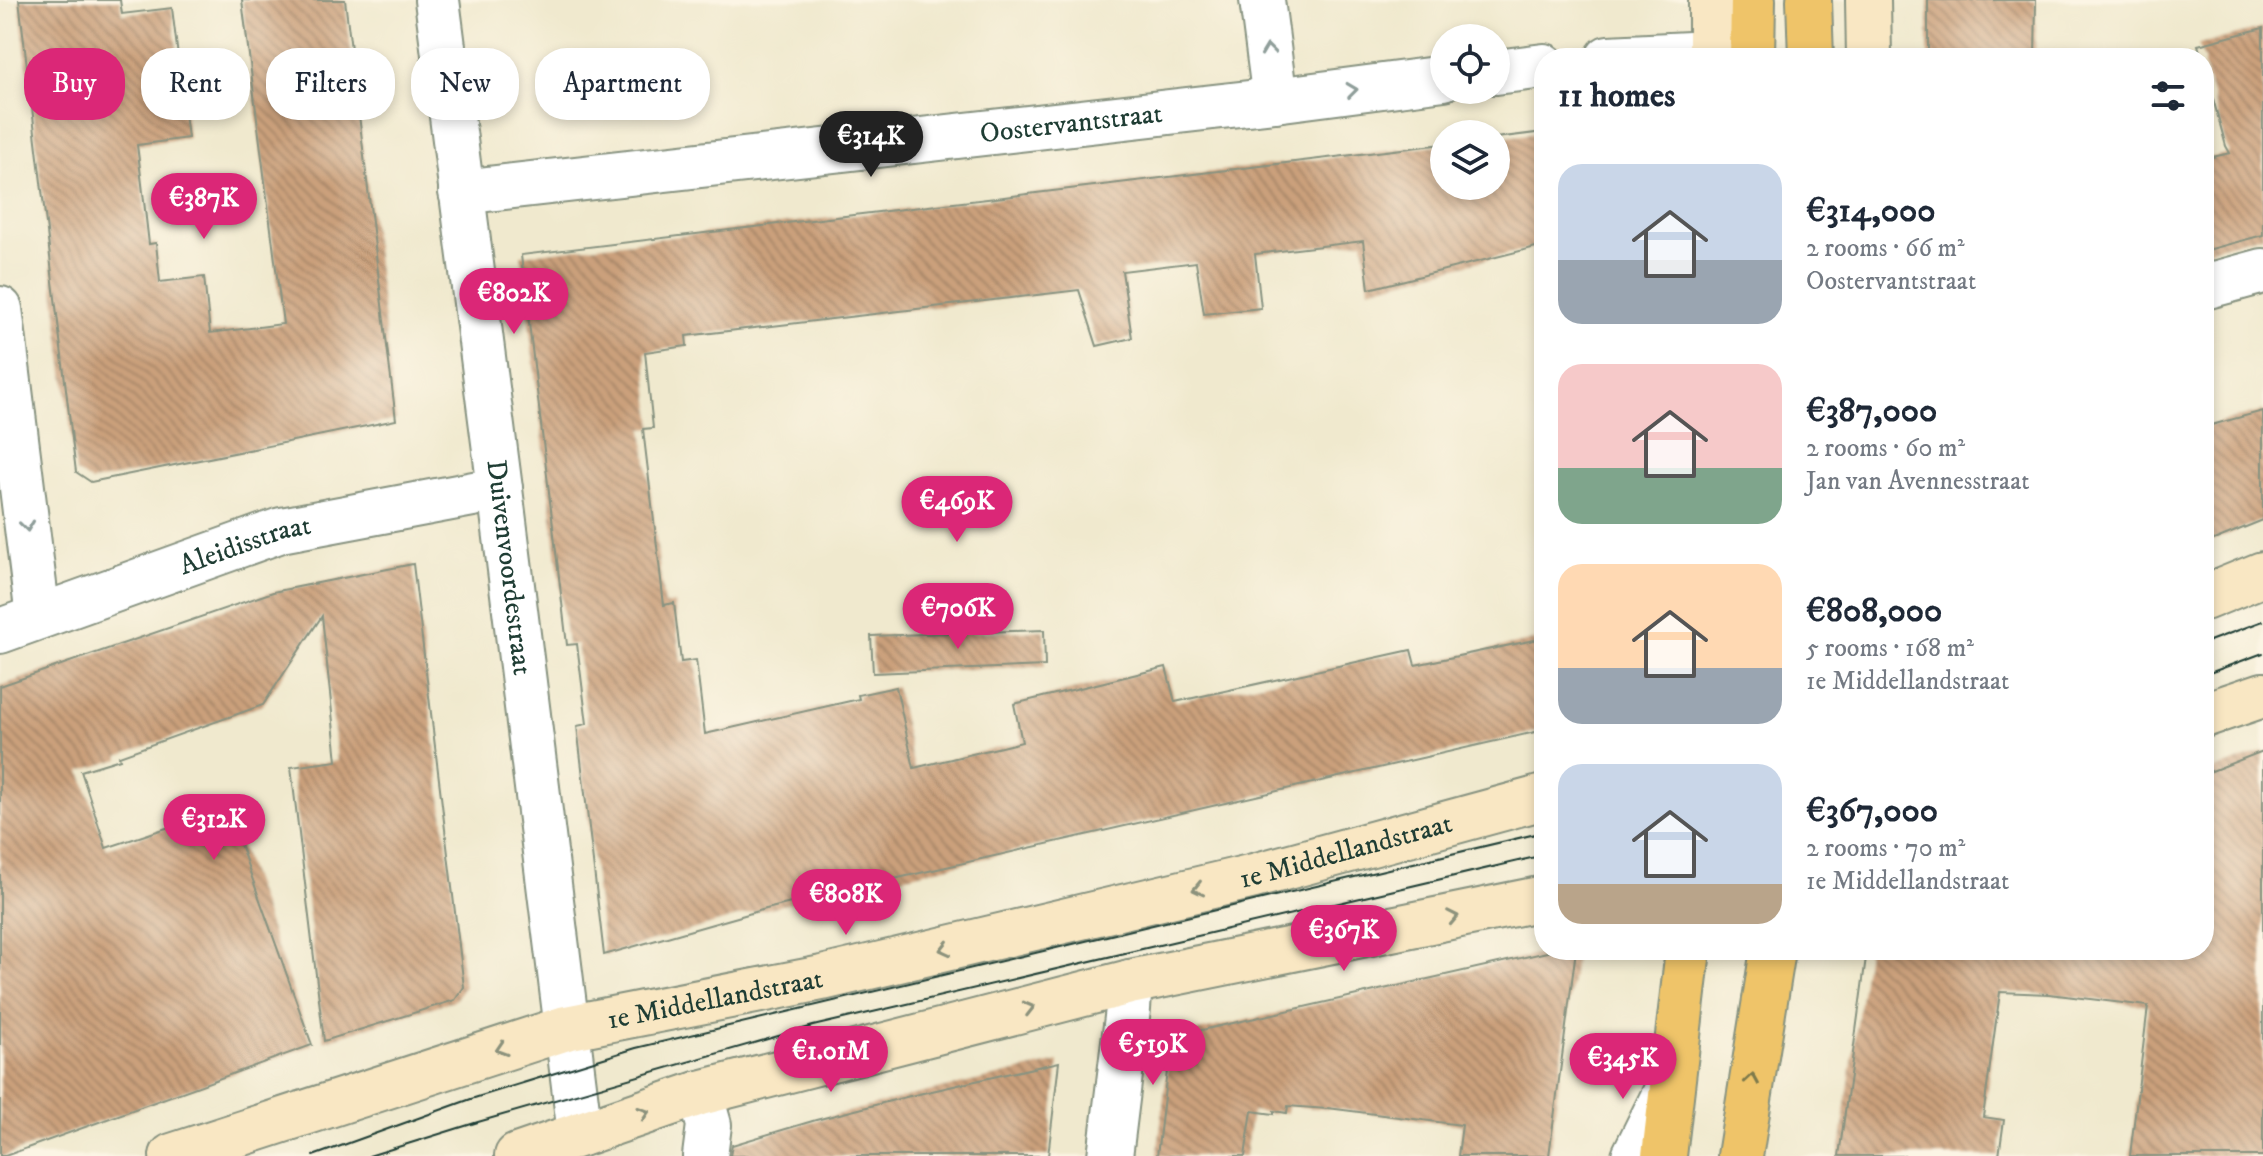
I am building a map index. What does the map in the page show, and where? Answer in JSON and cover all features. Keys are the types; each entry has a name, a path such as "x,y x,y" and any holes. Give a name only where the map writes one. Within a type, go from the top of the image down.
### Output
{"main road":[{"path":"1728,48 1753,0"},
{"path":"1809,0 1811,48"},
{"path":"1664,1156 1687,960"},
{"path":"1740,1156 1771,960"}],"street":[{"name":"Duivenvoordestraat","path":"437,0 580,1134"},
{"path":"1262,0 1275,100"},
{"path":"1711,0 1722,48"},
{"path":"1868,0 1869,48"},
{"path":"1510,70 1534,67"},
{"name":"Oostervantstraat","path":"461,192 1430,80"},
{"path":"2214,284 2263,271"},
{"path":"0,309 19,624"},
{"name":"Aleidisstraat","path":"19,624 281,530 500,489"},
{"path":"2214,594 2263,574"},
{"path":"2214,712 2263,695"},
{"name":"1e Middellandstraat","path":"172,1156 566,1028 838,974 1254,876 1534,800"},
{"path":"517,1156 700,1093 1130,982 1534,900"},
{"path":"1110,1156 1130,982"},
{"path":"1634,1156 1674,1076"},
{"path":"700,1093 709,1125 705,1156"}],"building":[{"path":"19,0 120,0 122,14 172,8 177,48 141,48 141,120 186,120 188,138 137,145 149,244 156,243 160,282 204,277 210,333 283,324 242,0 345,0 351,48 266,48 266,120 360,120 396,420 91,482 76,472 33,120 125,120 125,48 25,48"},
{"path":"1928,0 2036,0 2035,48 1928,48"},
{"path":"2263,28 2263,235 2214,248 2214,157 2230,153 2214,102 2214,48 2199,48 2198,45"},
{"path":"1534,133 1534,248 1369,289 1363,241 1255,254 1261,308 1204,314 1196,262 1122,271 1132,338 1097,346 1079,290 686,336 687,346 645,352 653,428 643,429 664,605 674,603 681,662 696,660 705,734 859,699 858,695 896,687 914,768 1022,742 1014,704 1166,667 1175,702 1411,650 1415,665 1534,640 1534,732 837,892 604,955 577,726 587,724 577,644 567,645 521,255 1430,146 1430,200 1510,200 1510,136"},
{"path":"2263,411 2263,520 2214,540 2214,424"},
{"path":"413,564 464,987 455,1000 324,1041 291,767 337,761 322,616 263,705 81,771 106,848 227,808 312,1045 0,1156 0,686 273,592"},
{"path":"1044,630 1045,666 873,673 871,636"},
{"path":"2263,751 2263,1156 2130,1156 2148,1006 2049,994 2000,992 1983,1117 2004,1120 1999,1156 1839,1156 1866,960 2214,960 2214,770"},
{"path":"1534,955 1534,960 1575,960 1549,1156 1458,1156 1462,1125 1288,1106 1287,1113 1252,1111 1245,1156 1157,1156 1170,1046 1180,1035"},
{"path":"1059,1062 1048,1156 730,1156 732,1145 816,1120"}],"tram line":[{"path":"2214,639 2263,621"},
{"path":"2214,671 2263,653"},
{"path":"313,1156 471,1099 636,1048 1534,834"},
{"path":"369,1156 813,1026 1534,857"}]}
